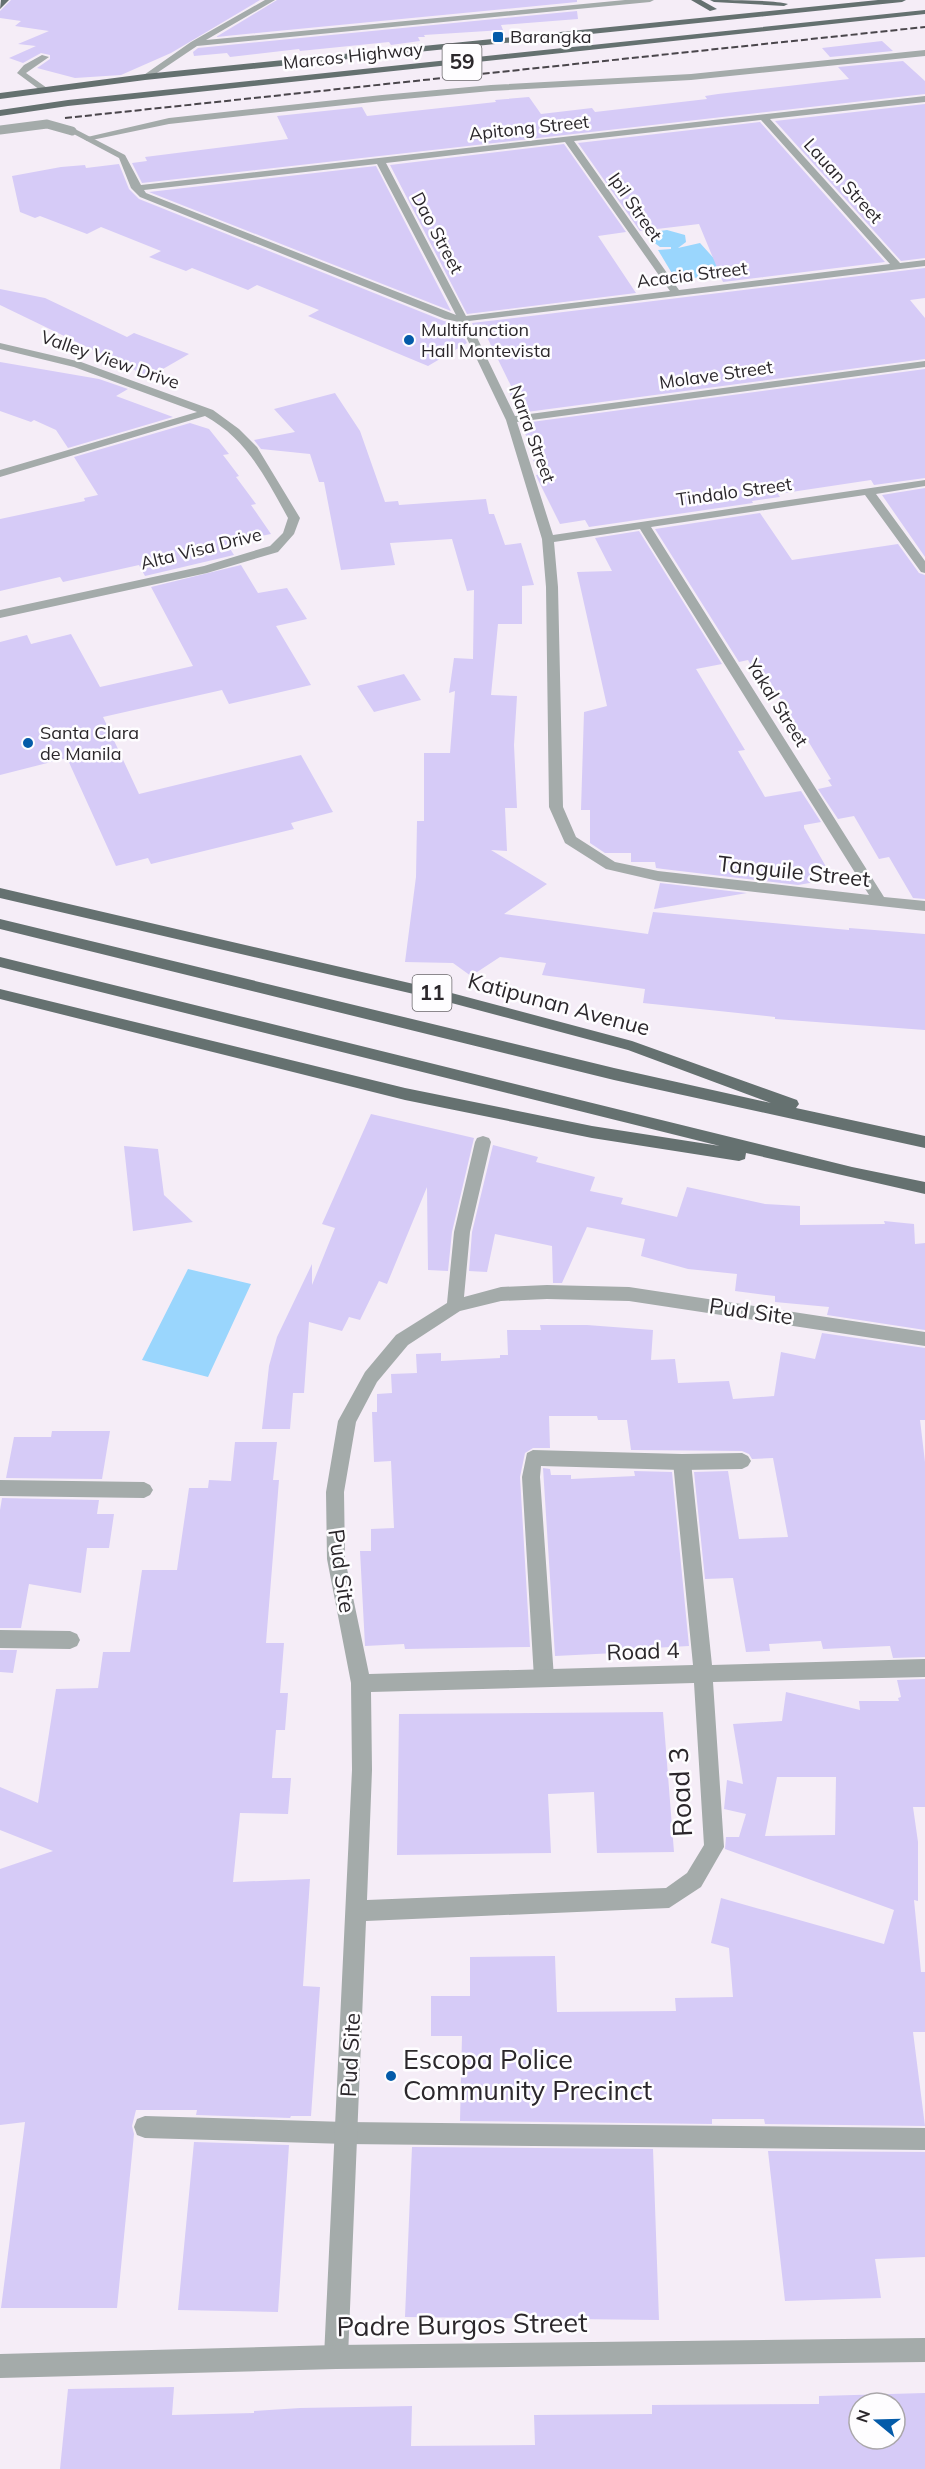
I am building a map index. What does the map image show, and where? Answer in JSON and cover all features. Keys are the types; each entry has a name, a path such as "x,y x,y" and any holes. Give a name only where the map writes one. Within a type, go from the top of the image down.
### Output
{"main road":[{"path":"0,7 5,0"},
{"path":"695,0 713,5"},
{"name":"Marcos Highway","path":"0,94 145,77 902,0"},
{"path":"677,24 713,5 733,1 878,3"},
{"name":"Marcos Highway","path":"0,114 68,103 925,12"},
{"name":"Katipunan Avenue","path":"0,893 444,996 632,1046 854,1126"},
{"name":"Katipunan Avenue","path":"0,924 463,1038 925,1142"},
{"path":"0,962 852,1173 925,1188"},
{"path":"0,994 405,1094 592,1132 852,1173"}],"street":[{"path":"145,77 194,44 271,0"},
{"path":"194,44 650,0"},
{"path":"87,138 169,121 382,98 502,87 692,77 925,53"},
{"path":"44,90 21,73 45,57"},
{"name":"Apitong Street","path":"135,184 381,162 925,99"},
{"name":"Lauan Street","path":"764,118 897,266"},
{"path":"0,130 47,124 72,131 116,152 126,160 135,184 143,195 449,317 463,319"},
{"name":"Ipil Street","path":"568,140 676,293"},
{"name":"Dao Street","path":"381,162 463,319"},
{"name":"Acacia Street","path":"463,319 925,262"},
{"name":"Narra Street","path":"463,319 511,420 548,539 552,587 556,807 570,840 611,866 658,876"},
{"name":"Valley View Drive","path":"0,346 29,350 109,375 209,412"},
{"name":"Molave Street","path":"511,420 925,364"},
{"path":"0,474 209,412"},
{"name":"Alta Visa Drive","path":"0,614 207,568 274,549 288,534 294,518 266,467 237,432 209,412"},
{"name":"Tindalo Street","path":"548,539 925,483"},
{"path":"868,491 925,569"},
{"name":"Yakal Street","path":"643,524 880,902"},
{"name":"Tanguile Street","path":"658,876 925,906"},
{"path":"455,1306 462,1232 483,1142"},
{"name":"Pud Site","path":"336,2357 362,1770 361,1683 336,1558 335,1492 347,1421 371,1377 402,1340 455,1306 501,1294 547,1292 629,1294 925,1339"},
{"path":"544,1678 531,1477 533,1458 682,1462 742,1461"},
{"name":"Road 3","path":"356,1911 669,1898 694,1880 714,1847 703,1673 682,1462"},
{"path":"0,1488 144,1491"},
{"path":"0,1639 70,1640"},
{"name":"Road 4","path":"361,1683 925,1668"},
{"path":"146,2127 346,2133 925,2139"},
{"name":"Padre Burgos Street","path":"0,2366 336,2357 925,2350"}],"water":[{"path":"667,230 685,235 686,242 678,248 700,243 728,274 676,280 658,250 671,249 671,247 660,247 648,238 653,232"},
{"path":"188,1269 251,1284 208,1377 142,1360"}],"building":[{"path":"11,0 260,0 171,53 121,75 75,78 37,68 50,59 50,55 41,53 23,63 9,58 36,46 18,44 49,31 15,26 21,21 0,18 0,11"},
{"path":"277,0 577,0 577,2 216,37"},
{"path":"577,11 578,19 501,25 503,30 424,35 425,37 418,37 420,41 391,45 389,42 230,57 227,53 194,56 193,52 198,48"},
{"path":"882,41 893,51 830,57 822,48"},
{"path":"903,61 925,81 925,94 142,183 132,163 147,161 145,157 288,139 277,116 362,107 367,116 529,97 541,114 592,108 595,112 707,99 705,96 718,94 849,79 838,67"},
{"path":"925,104 925,258 901,261 775,121"},
{"path":"760,122 885,262 723,282 699,224 640,231 578,143"},
{"path":"564,144 626,232 598,236 636,293 467,314 390,165"},
{"path":"119,164 129,189 139,199 444,321 457,324 467,343 428,366 308,316 319,310 257,285 248,290 192,268 186,271 149,257 161,251 101,227 87,234 40,216 35,218 20,212 12,176 61,167 85,165 86,168"},
{"path":"376,166 451,311 149,192"},
{"path":"925,268 925,298 910,300 925,318 925,359 519,413 508,390 513,390 485,333 479,336 472,323"},
{"path":"0,289 45,298 127,337 134,333 189,354 149,377 0,305"},
{"path":"0,362 99,379 128,389 116,396 173,417 68,448 56,430 34,420 31,422 0,411"},
{"path":"925,369 925,478 874,485 871,480 778,494 780,497 752,501 753,503 589,527 585,520 560,524 536,475 541,474 533,460 539,459 523,430 527,429 524,423"},
{"path":"335,393 360,431 385,502 398,501 399,505 486,499 489,514 494,514 505,545 521,543 534,585 522,586 522,624 498,624 491,695 517,696 514,745 517,808 505,808 507,851 491,850 547,884 504,914 648,934 653,912 849,930 849,928 925,934 925,1030 775,1019 775,1017 643,1003 645,989 542,975 546,963 500,957 471,976 453,963 405,962 416,877 417,821 424,821 424,753 450,753 455,691 449,693 454,658 473,659 474,590 467,591 452,539 390,543 395,565 341,570 324,482 319,482 310,454 261,449 254,440 295,432 274,409"},
{"path":"190,423 209,429 229,454 223,455 239,476 236,477 256,504 251,505 271,534 261,536 263,539 229,547 234,555 145,576 139,565 63,582 60,577 0,591 0,519 85,501 84,498 98,495 74,457"},
{"path":"925,488 925,557 882,495"},
{"path":"760,513 792,560 898,544 919,573 925,575 925,899 913,898 889,857 879,859 854,816 838,819 818,789 832,786 828,780 831,779 802,731 800,732 775,690 766,691 748,660 739,662 655,529"},
{"path":"639,531 722,664 696,669 745,750 738,751 765,797 801,791 821,822 804,825 804,828 833,879 798,885 656,868 655,862 631,862 631,853 605,853 590,843 590,810 581,810 584,712 607,706 577,572 612,571 595,538"},
{"path":"241,565 258,593 287,588 307,619 276,626 311,685 229,704 222,690 103,717 139,794 301,755 333,812 291,823 294,829 151,864 148,858 116,866 67,758 0,775 0,642 27,635 31,644 71,634 100,687 193,666 151,587"},
{"path":"404,674 421,700 374,712 357,686"},
{"path":"660,883 747,893 654,909"},
{"path":"371,1114 474,1138 452,1232 448,1271 428,1270 427,1187 387,1284 379,1281 360,1320 349,1317 342,1331 309,1322 304,1393 293,1393 290,1429 262,1429 269,1366 277,1337 312,1264 312,1285 335,1228 322,1224"},
{"path":"493,1145 538,1157 536,1162 595,1177 590,1191 623,1198 621,1204 677,1217 687,1187 765,1204 800,1206 800,1225 885,1224 884,1221 914,1224 915,1244 925,1243 925,1330 827,1315 829,1307 775,1302 775,1296 735,1291 737,1274 688,1269 641,1256 645,1239 587,1227 562,1283 553,1283 552,1246 495,1234 487,1272 469,1271 472,1232"},
{"path":"124,1146 158,1149 164,1195 193,1222 133,1231"},
{"path":"540,1325 587,1325 653,1330 651,1360 675,1359 678,1383 729,1381 733,1399 774,1396 781,1352 815,1359 822,1333 925,1348 925,1420 920,1420 925,1462 925,1657 893,1658 890,1646 823,1649 821,1641 769,1644 770,1651 746,1652 733,1578 705,1579 694,1472 728,1471 739,1539 788,1537 773,1458 752,1459 749,1454 742,1451 631,1450 627,1420 598,1420 597,1416 549,1416 550,1448 533,1448 525,1453 520,1477 530,1647 405,1649 404,1644 365,1646 360,1551 371,1551 371,1529 394,1528 391,1461 374,1462 372,1412 377,1412 377,1394 392,1393 391,1374 417,1373 416,1354 441,1353 441,1361 500,1358 500,1355 508,1355 507,1330 541,1330"},
{"path":"52,1431 110,1431 102,1479 6,1478 14,1437 51,1437"},
{"path":"235,1442 277,1442 273,1480 279,1480 266,1643 284,1643 280,1693 288,1693 285,1730 276,1730 272,1778 291,1778 288,1814 240,1813 233,1882 310,1879 303,1986 320,1987 311,2116 291,2116 290,2118 196,2115 197,2110 136,2110 132,2126 134,2134 117,2308 1,2308 25,2122 0,2125 0,1869 53,1851 0,1830 0,1787 38,1803 56,1689 98,1688 103,1652 130,1652 142,1570 177,1570 189,1488 208,1488 209,1480 231,1481"},
{"path":"543,1468 550,1469 551,1475 571,1475 571,1479 635,1476 634,1471 672,1472 689,1646 555,1656"},
{"path":"2,1498 99,1500 97,1514 114,1514 109,1548 87,1548 81,1593 29,1584 21,1628 0,1628 0,1510"},
{"path":"0,1650 17,1650 13,1673 0,1672"},
{"path":"925,1679 925,1807 913,1807 918,1842 918,1901 914,1900 921,1972 925,1972 925,2032 913,2032 925,2126 765,2124 764,2119 712,2119 712,2124 460,2121 462,2036 431,2036 431,1996 470,1996 470,1957 555,1956 557,2012 676,2011 675,1998 733,1997 729,1948 711,1943 721,1898 884,1944 894,1910 725,1849 726,1837 739,1837 746,1814 724,1809 727,1780 743,1784 733,1724 782,1721 786,1692 860,1710 859,1701 899,1701 898,1698 901,1697 897,1680","holes":["777,1777 836,1777 835,1835 765,1836"]},
{"path":"663,1712 674,1852 597,1853 594,1792 548,1794 551,1853 397,1855 399,1714"},
{"path":"194,2142 289,2145 278,2312 178,2310"},
{"path":"412,2147 653,2149 659,2320 405,2317"},
{"path":"768,2151 925,2152 925,2257 875,2259 881,2298 785,2301"},
{"path":"174,2387 172,2415 254,2413 254,2411 300,2408 412,2406 411,2446 535,2445 534,2415 652,2414 652,2405 819,2404 819,2396 847,2395 847,2451 907,2451 907,2394 925,2393 925,2469 60,2469 68,2389"}],"railway":[{"path":"65,118 925,27"}],"place":[{"name":"Barangka","path":"498,37"},
{"name":"Multifunction Hall Montevista","path":"409,340"},
{"name":"Santa Clara de Manila","path":"28,743"},
{"name":"Escopa Police Community Precinct","path":"391,2076"}]}
